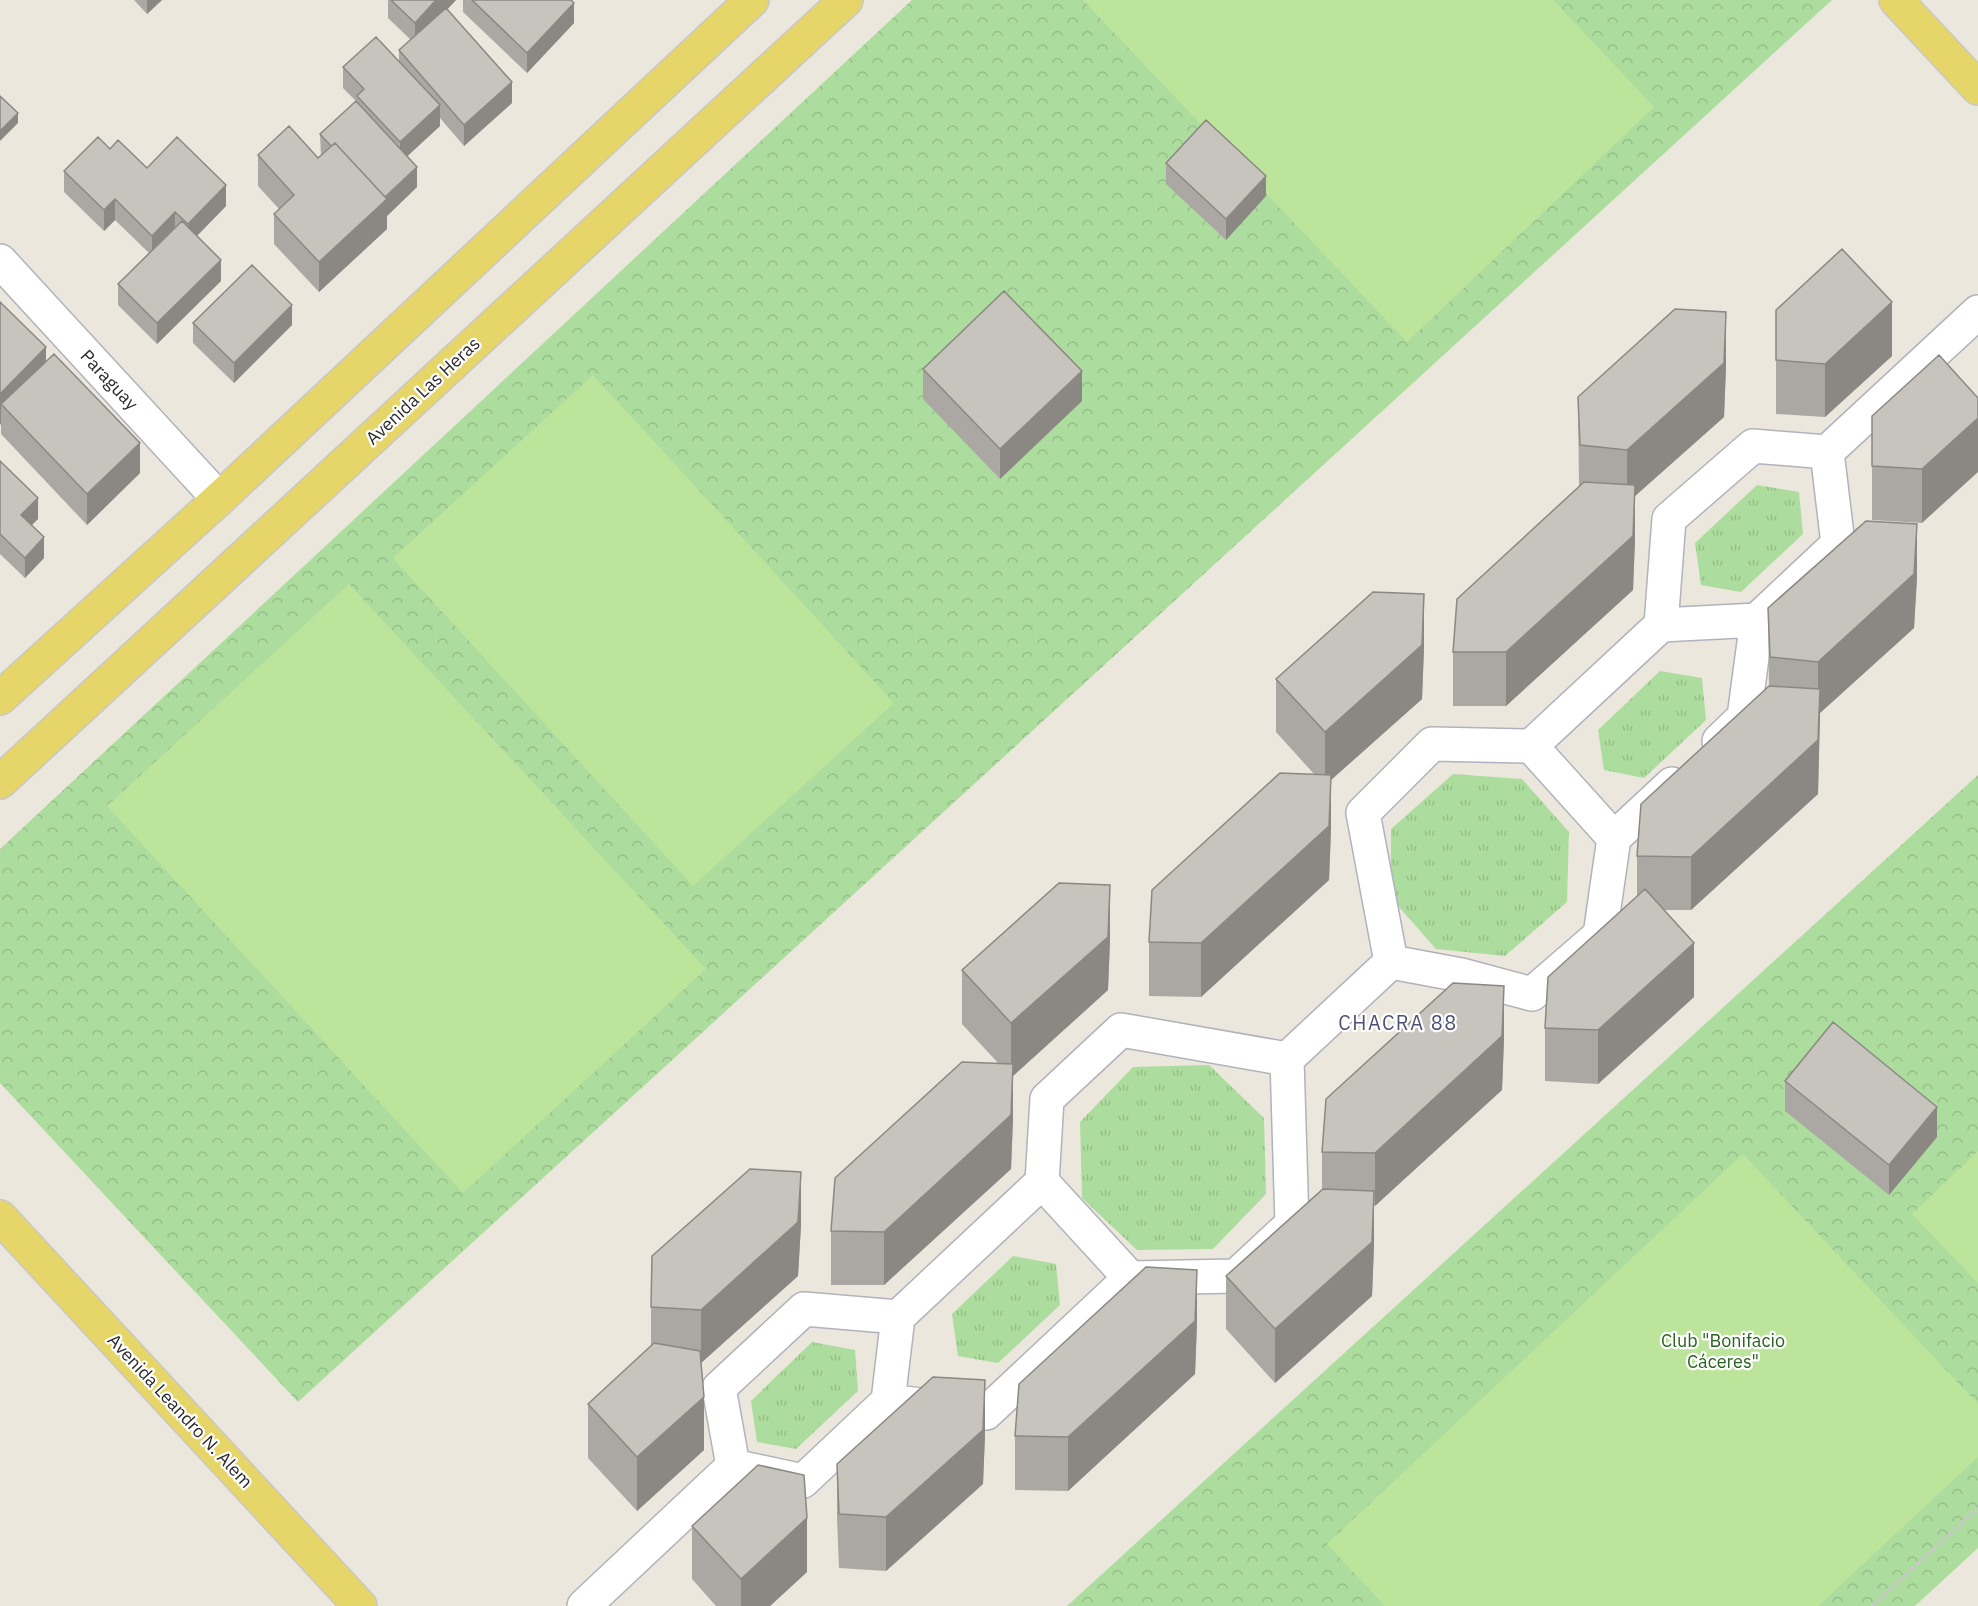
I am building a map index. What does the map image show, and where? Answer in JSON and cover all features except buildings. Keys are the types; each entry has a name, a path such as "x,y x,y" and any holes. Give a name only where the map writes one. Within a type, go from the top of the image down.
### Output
{"main road":[{"path":"0,698 219,499 752,0"},
{"name":"Avenida Las Heras","path":"0,782 846,0"},
{"path":"1896,0 1978,88"},
{"name":"Avenida Leandro N. Alem","path":"0,1217 360,1606"}],"street":[{"name":"Paraguay","path":"0,261 219,499"},
{"path":"1660,625 1669,519 1753,446 1827,452 1978,312"},
{"path":"1391,962 1461,975 1532,994 1600,935 1614,838 1744,717 1757,620 1838,544 1827,452"},
{"path":"1391,962 1363,813 1432,744 1531,747 1660,625 1757,620"},
{"path":"1531,747 1614,838"},
{"path":"888,1401 986,1413 1130,1278 1236,1276 1292,1224 1287,1059 1391,962"},
{"path":"733,1466 803,1481 888,1401 898,1317 1042,1182 1047,1099 1121,1030 1287,1059"},
{"path":"1042,1182 1130,1278"},
{"path":"733,1466 719,1388 804,1309 898,1317"},
{"path":"584,1606 733,1466"}],"path":[{"path":"1872,1606 1978,1508"}],"green space":[{"path":"912,0 1832,0 298,1402 0,1083 0,849"},
{"path":"1083,0 1553,0 1654,107 1407,342"},
{"path":"593,375 894,703 693,886 393,558"},
{"path":"1757,485 1799,492 1803,534 1741,592 1701,585 1695,543"},
{"path":"349,584 706,969 463,1193 107,806"},
{"path":"1660,671 1702,678 1706,720 1644,778 1604,770 1598,730"},
{"path":"1453,774 1522,779 1569,832 1567,902 1505,956 1436,949 1391,898 1391,829"},
{"name":"Club \"Bonifacio Cáceres\"","path":"1978,775 1978,1548 1915,1606 1067,1606"},
{"path":"1209,1065 1264,1118 1266,1194 1213,1249 1137,1250 1082,1198 1080,1122 1133,1067"},
{"path":"1978,1151 1978,1283 1912,1214"},
{"path":"1743,1154 1978,1404 1978,1457 1818,1606 1385,1606 1327,1544"},
{"path":"1013,1256 1056,1264 1060,1305 998,1363 958,1356 952,1314"},
{"path":"812,1342 855,1350 858,1391 796,1449 757,1442 751,1401"}],"district":[{"name":"CHACRA 88","path":"1398,1023"}]}
